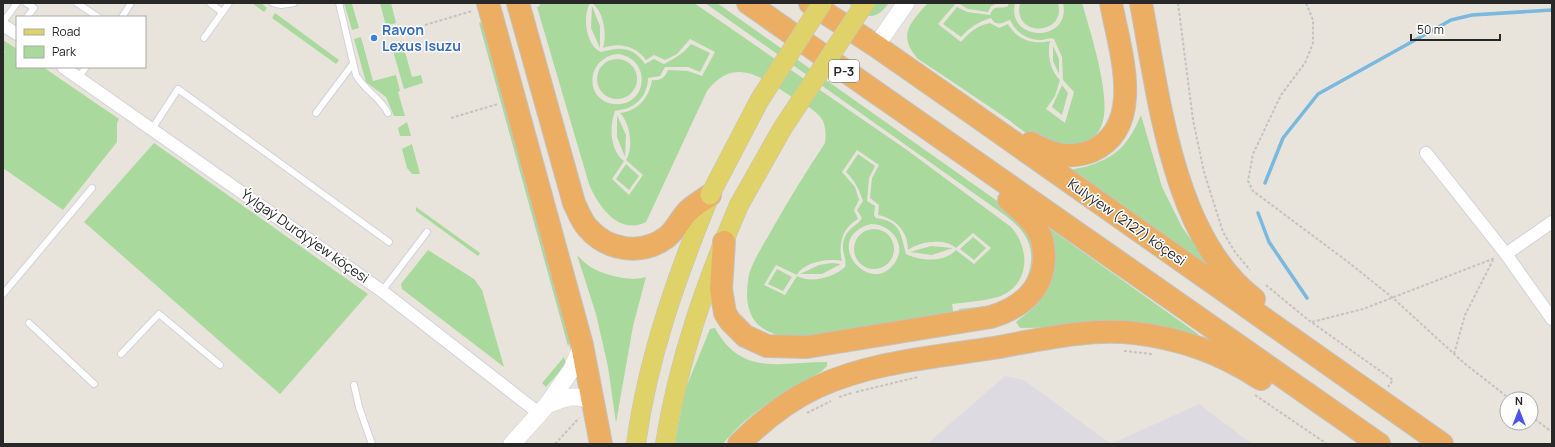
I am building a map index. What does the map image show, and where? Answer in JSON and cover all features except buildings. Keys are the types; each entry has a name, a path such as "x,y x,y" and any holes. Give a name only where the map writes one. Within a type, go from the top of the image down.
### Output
{"highway":[{"path":"518,3 574,203 586,226 595,236 617,247 626,249 651,247 668,236 687,211 710,195"},
{"name":"P-3","path":"748,3 941,139"},
{"name":"Kulyýew (2127) köçesi","path":"810,3 876,46 962,106 1442,444"},
{"path":"962,106 1043,150 1056,155 1080,154 1102,146 1114,134 1119,124 1125,97 1124,73 1111,3"},
{"path":"1140,3 1169,147 1179,181 1190,211 1222,266 1252,298 1384,391 1447,444"},
{"path":"480,7 582,345 601,444"},
{"path":"724,242 721,289 725,313 730,321 745,336 767,346 778,348 807,348 991,317 1004,312 1029,297 1039,282 1043,266 1041,237 1032,221 941,139"},
{"path":"941,139 1378,444"},
{"path":"739,444 755,428 791,402 816,387 844,377 892,364 1058,337 1114,332 1153,336 1215,353 1239,365 1361,444"}],"main road":[{"path":"636,444 640,410 653,358 678,275 710,195 759,101 822,3"},
{"path":"665,444 681,366 705,290 739,205 782,129 865,3"}],"street":[{"path":"876,46 906,3"},
{"path":"3,25 16,33"},
{"name":"Ýylgaý Durdyýew köçesi","path":"64,68 382,291 543,410"},
{"path":"1426,153 1506,254 1552,319"},
{"path":"1506,254 1552,222"},
{"path":"512,444 543,410 572,369 582,345"},
{"path":"543,410 572,396 580,396 594,402"}],"lane":[{"path":"3,22 17,3"},
{"path":"27,3 34,8 28,16"},
{"path":"77,3 96,16"},
{"path":"123,16 131,3"},
{"path":"210,3 222,12"},
{"path":"204,38 229,3"},
{"path":"273,3 281,5 294,3"},
{"path":"339,3 352,65 360,83 379,98 388,113"},
{"path":"316,113 352,65"},
{"path":"78,78 85,68"},
{"path":"152,129 178,89 389,242"},
{"path":"3,294 21,275 92,188"},
{"path":"382,291 427,232"},
{"path":"121,354 159,314 220,365"},
{"path":"29,323 94,384"},
{"path":"354,385 359,407 372,444"}],"path":[{"path":"1178,3 1193,120 1204,172 1222,232 1235,252 1254,275"},
{"path":"1306,3 1313,20 1313,43 1305,63 1281,95 1253,154 1248,181 1253,191 1348,262 1393,298 1454,354 1500,391"},
{"path":"425,24 480,7"},
{"path":"451,118 498,104"},
{"path":"1312,322 1363,310 1506,254"},
{"path":"1454,354 1465,315 1493,259"},
{"path":"1264,284 1312,322 1394,380 1384,391"},
{"path":"1121,350 1156,355"},
{"path":"838,398 880,385 923,376"},
{"path":"1251,393 1327,444"},
{"path":"803,415 833,400"},
{"path":"555,444 579,418"},
{"path":"1539,422 1552,432"}],"shaded area":[{"path":"1005,376 1024,380 1111,444 927,444"},
{"path":"1199,404 1252,444 1111,444"}],"green space":[{"path":"252,3 261,3 267,8 264,12"},
{"path":"344,3 355,3 352,4 359,28 352,30"},
{"path":"380,3 391,3 396,23 386,26"},
{"path":"539,3 590,3 586,15 587,30 592,44 601,52 614,49 625,49 635,54 645,64 654,59 664,64 682,53 691,44 710,53 700,72 688,67 665,67 660,76 648,78 648,83 644,93 638,101 630,107 615,111 612,124 613,145 619,157 624,161 612,179 629,195 643,175 626,160 630,149 630,136 626,123 620,113 632,110 642,102 651,87 652,80 662,78 668,70 688,71 702,76 715,52 690,39 677,54 665,60 654,55 646,60 637,51 627,46 615,45 603,48 605,36 604,24 599,12 592,3 694,3 907,150 1011,227 1022,246 1024,256 1024,266 1016,285 1009,292 998,297 952,304 954,317 807,340 785,337 766,330 758,325 752,317 749,307 747,292 750,271 754,261 783,210 825,143 826,135 823,121 817,113 809,107 759,77 749,73 738,72 728,74 717,80 707,91 646,222 636,225 627,225 618,222 604,209 593,193 589,184 537,7 540,6","holes":["618,54 629,58 637,64 641,73 642,82 639,91 634,98 626,103 615,104 605,101 597,95 593,88 592,79 595,70 600,63 607,57","857,150 879,165 872,178 870,198 879,205 878,215 890,219 900,227 906,237 908,250 919,244 932,242 946,243 956,248 973,233 991,248 974,264 956,250 945,257 932,260 906,254 903,241 898,230 891,222 876,218 874,215 875,206 867,201 869,178 875,166 858,154 846,172 856,185 863,201 857,210 862,218 844,238 843,247 845,267 835,274 822,278 809,279 797,276 785,295 764,285 776,265 797,275 805,267 817,262 830,260 842,261 842,237 848,227 858,219 854,210 859,200 855,187 842,172","871,224 884,227 890,231 898,241 899,254 896,261 886,271 874,274 863,271 855,263 849,252 849,241 856,231"]},
{"path":"705,3 717,3 1010,210 1025,224 1037,257 1021,296 960,316 959,309 1001,302 1014,295 1024,283 1030,268 1031,252 1029,244 1022,232 1006,216"},
{"path":"847,3 889,3 879,13 870,16"},
{"path":"928,3 956,3 938,24 961,42 974,30 990,23 999,28 1008,24 1016,34 1032,42 1050,41 1050,62 1054,72 1060,80 1055,96 1046,109 1065,123 1074,92 1063,80 1062,57 1054,39 1036,40 1026,37 1018,32 1010,20 998,24 991,18 974,25 961,37 943,24 957,7 967,12 990,15 996,8 1008,6 1009,3 1015,3 1015,16 1020,26 1029,31 1039,33 1049,31 1058,26 1063,16 1063,3 1082,3 1099,64 1104,98 1102,124 1098,133 1084,143 1075,145 1056,144 1039,140 1026,133 918,59 908,43 908,30 911,23"},
{"path":"958,3 998,3 991,6 988,12 968,9"},
{"path":"1020,3 1058,3 1059,14 1055,22 1048,27 1031,27 1024,22 1020,14"},
{"path":"592,6 600,26 600,48 591,28"},
{"path":"275,13 339,60 336,64 272,18"},
{"path":"487,21 572,337 568,346 479,23"},
{"path":"361,37 373,81 396,75 400,91 398,92 405,116 394,116 386,97 366,82 354,39"},
{"path":"3,40 16,48 16,68 44,68 119,119 117,123 117,142 63,210 3,168 3,55 5,51 3,51"},
{"path":"402,41 412,77 421,75 423,83 404,89 391,44"},
{"path":"1053,46 1059,59 1059,74 1053,61"},
{"path":"621,59 628,62 634,68 637,79 636,87 628,96 621,99 613,99 606,96 598,87 597,75 600,68 609,60"},
{"path":"1062,85 1068,93 1062,115 1052,107"},
{"path":"617,115 626,135 625,157 617,137"},
{"path":"1141,115 1162,187 1182,227 1206,261 1206,264 1070,171 1101,161 1116,152 1128,140"},
{"path":"407,122 411,136 400,136 398,128"},
{"path":"154,143 368,294 280,394 84,222"},
{"path":"412,144 420,174 412,174 407,168 402,149"},
{"path":"626,164 639,176 629,190 616,179"},
{"path":"416,207 480,253 478,256 416,211"},
{"path":"1049,228 1198,334 1198,336 1082,327 1020,328 1016,322 1039,302 1046,291 1049,282 1052,256"},
{"path":"878,229 885,232 891,238 894,249 893,257 885,266 878,269 870,269 863,266 855,257 854,245 857,238 866,230"},
{"path":"973,237 986,248 974,260 960,249"},
{"path":"931,246 953,248 932,255 910,252"},
{"path":"428,250 474,279 482,290 504,367 402,289 401,284"},
{"path":"577,255 589,266 609,275 632,279 646,277 633,326 616,423 608,367 596,314"},
{"path":"832,263 841,264 822,274 800,274 819,265"},
{"path":"777,269 792,277 783,291 768,284"},
{"path":"715,328 726,344 737,354 750,360 778,364 827,362 827,366 822,371 781,394 756,412 733,432 723,444 675,444 685,390 710,329"},
{"path":"564,357 566,364 546,387 542,383"}],"waterway":[{"path":"1265,183 1283,138 1318,94 1451,20 1472,15 1552,10"},
{"path":"1258,213 1269,242 1307,298"}],"place":[{"name":"Ravon Lexus Isuzu","path":"374,38"}]}
